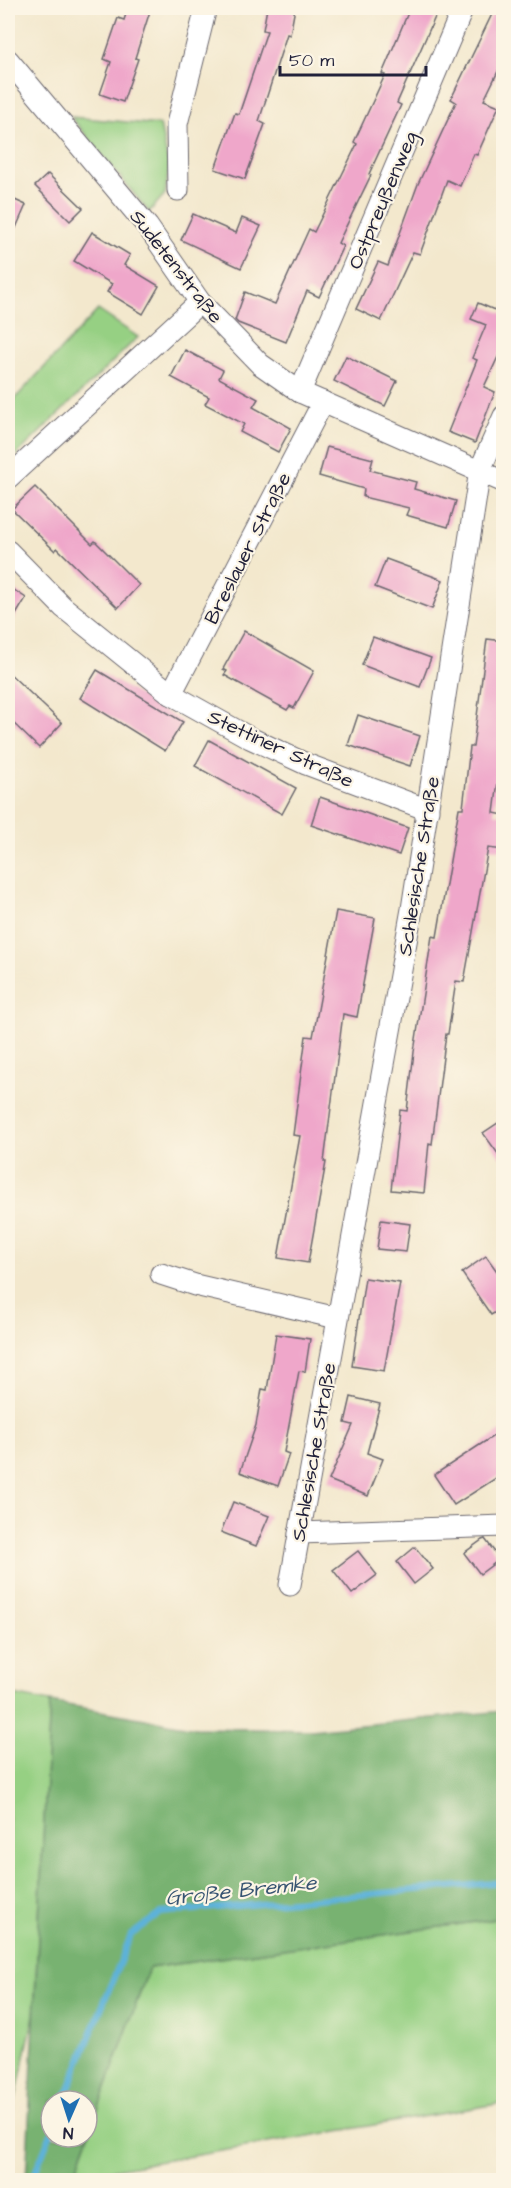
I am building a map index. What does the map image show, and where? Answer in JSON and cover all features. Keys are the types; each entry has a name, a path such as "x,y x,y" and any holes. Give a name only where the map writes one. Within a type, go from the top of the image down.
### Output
{"street":[{"path":"178,190 177,123 206,8"},
{"name":"Ostpreußenweg","path":"300,392 463,8"},
{"name":"Sudetenstraße","path":"8,60 148,227 200,302 260,364 300,392 504,482"},
{"path":"8,478 200,302"},
{"name":"Breslauer Straße","path":"171,694 323,402"},
{"name":"Schlesische Straße","path":"290,1585 412,909 480,470 504,416"},
{"name":"Stettiner Straße","path":"8,551 63,607 171,694 250,738 306,764 428,810"},
{"path":"161,1274 195,1285 337,1318"},
{"path":"299,1533 504,1526"}],"green space":[{"path":"71,117 160,125 169,167 165,194 149,212"},
{"path":"98,310 138,337 8,463 8,406"},
{"path":"8,1694 50,1702 34,2016 8,2132"},
{"path":"50,1702 196,1728 311,1730 503,1711 503,1918 149,1968 99,2107 99,2089 39,2089 39,2149 84,2149 74,2176 54,2180 26,2180"},
{"path":"503,1918 503,2103 74,2176 84,2149 99,2149 99,2107 149,1968"}],"building":[{"path":"128,8 151,8 135,58 138,59 123,102 100,94 111,62 104,59 118,18 124,20"},
{"path":"267,8 295,8 290,35 287,34 259,121 265,124 245,179 215,169 235,113 239,114 267,31 263,30"},
{"path":"410,8 439,8 397,103 401,105 369,174 371,175 338,243 343,246 319,297 307,291 286,342 238,323 235,320 245,292 275,304 309,229 314,232 357,144 354,142 385,75 382,74"},
{"path":"495,8 504,8 504,59 484,100 499,106 460,186 447,180 420,254 413,252 381,321 356,309 378,262 388,266 418,184 456,102 451,99"},
{"path":"48,174 83,208 70,221 35,186"},
{"path":"8,197 26,205 8,246"},
{"path":"193,214 236,233 242,218 261,226 241,268 181,240"},
{"path":"92,232 130,255 124,265 159,286 143,314 107,292 112,284 74,261"},
{"path":"478,303 504,314 504,344 484,387 495,392 475,443 448,432 477,360 472,358 486,325 471,319"},
{"path":"185,350 223,370 219,378 258,399 253,407 291,428 278,452 240,432 244,424 205,404 209,397 171,377"},
{"path":"346,356 397,381 385,406 334,381"},
{"path":"327,447 373,459 370,470 416,482 414,489 456,501 448,527 406,515 409,508 363,497 364,489 319,476"},
{"path":"35,487 92,544 95,541 139,585 118,608 57,548 55,551 12,509"},
{"path":"386,559 443,580 432,609 375,587"},
{"path":"8,586 26,598 8,628"},
{"path":"244,631 314,671 294,708 290,706 287,710 224,675 227,671 223,669"},
{"path":"373,637 431,658 420,687 362,665"},
{"path":"487,639 504,641 504,735 494,813 504,815 504,850 488,848 464,982 456,981 448,1034 446,1034 432,1144 429,1143 424,1193 391,1190 400,1110 407,1111 432,936 437,937 459,808 463,808"},
{"path":"97,670 183,722 165,751 80,698"},
{"path":"8,672 62,723 39,748 8,718"},
{"path":"358,715 420,736 410,766 348,745"},
{"path":"209,740 296,788 282,814 195,766"},
{"path":"320,797 408,828 399,855 311,825"},
{"path":"336,911 375,918 357,1017 343,1014 324,1162 326,1162 308,1263 278,1258 300,1136 293,1135 306,1036 313,1037"},
{"path":"504,1119 504,1162 483,1133"},
{"path":"381,1220 410,1224 406,1252 377,1249"},
{"path":"486,1256 504,1281 504,1307 491,1315 462,1273"},
{"path":"365,1278 400,1283 384,1371 352,1366"},
{"path":"276,1334 310,1339 305,1372 299,1371 284,1452 289,1454 278,1486 240,1472 256,1425 262,1389 267,1390"},
{"path":"351,1397 380,1404 367,1453 383,1459 368,1496 329,1480 353,1425 345,1423"},
{"path":"504,1429 504,1473 454,1505 434,1475"},
{"path":"233,1502 269,1516 256,1546 221,1532"},
{"path":"485,1539 500,1559 480,1574 464,1553"},
{"path":"415,1547 433,1569 414,1584 397,1562"},
{"path":"358,1551 377,1575 352,1594 333,1570"}],"waterway":[{"name":"Große Bremke","path":"69,2089 131,1935 161,1913 504,1882"},
{"name":"Große Bremke","path":"32,2180 45,2149"}]}
